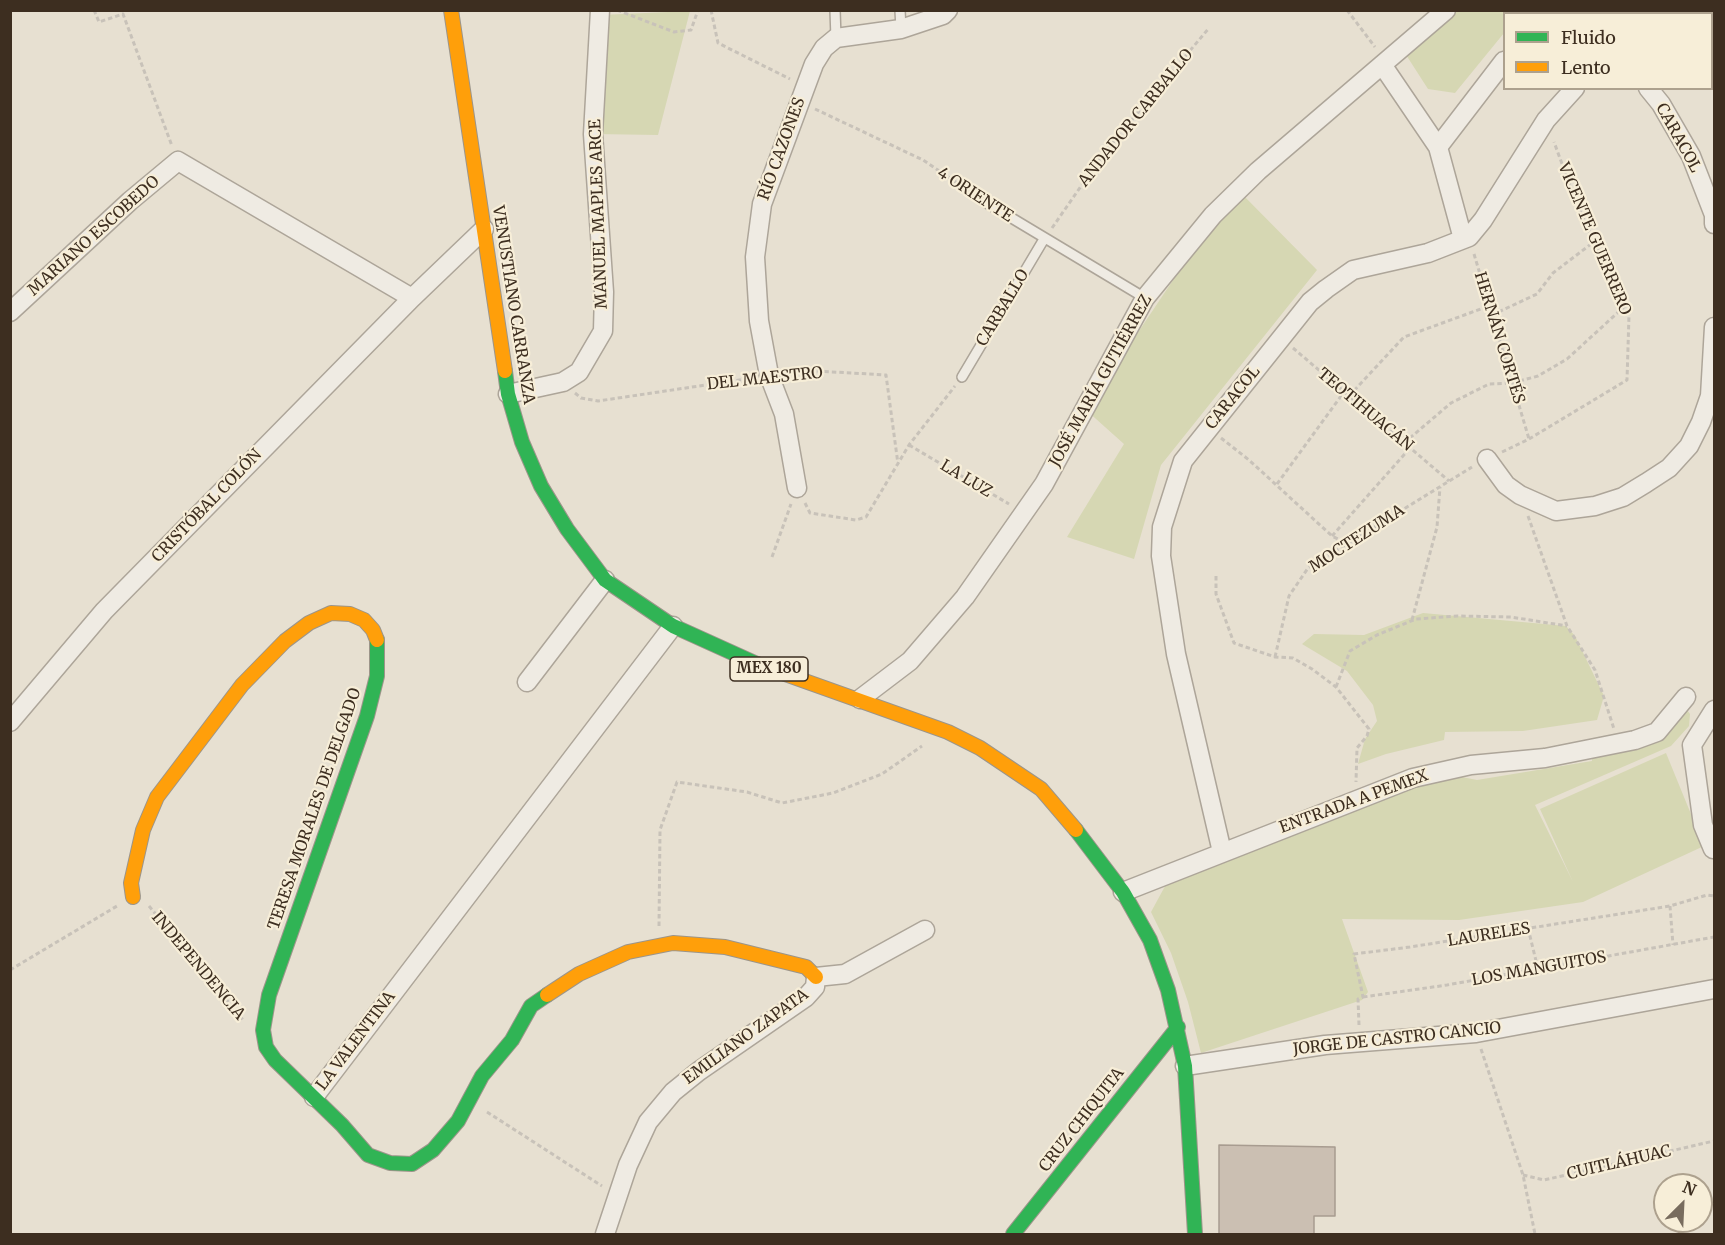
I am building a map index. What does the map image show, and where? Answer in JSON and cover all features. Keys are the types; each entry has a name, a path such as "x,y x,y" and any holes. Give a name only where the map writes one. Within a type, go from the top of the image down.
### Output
{"street":[{"name":"VENUSTIANO CARRANZA","path":"452,10 508,394 522,442 541,486 567,529 605,580 673,626 747,661 860,699 948,732 1000,760 1041,789 1069,820 1123,892 1150,940 1178,1027 1185,1066 1195,1234"},
{"name":"MANUEL MAPLES ARCE","path":"508,394 563,382 579,372 603,331 604,292 593,134 600,10"},
{"path":"836,38 900,20 943,15 948,10"},
{"name":"JOSÉ MARÍA GUTIÉRREZ","path":"860,699 910,661 965,597 1044,484 1145,298 1213,215 1258,171 1385,65 1446,10"},
{"name":"RÍO CAZONES","path":"797,488 784,414 769,375 759,321 755,257 762,204 802,94 824,48 836,38"},
{"path":"1438,147 1503,62"},
{"path":"1385,65 1438,147 1466,238 1483,220 1546,120 1573,90"},
{"name":"CARACOL","path":"1650,90 1661,104 1691,156 1714,215 1714,224"},
{"path":"178,161 412,298"},
{"name":"MARIANO ESCOBEDO","path":"10,312 130,201 178,161"},
{"name":"CRISTÓBAL COLÓN","path":"10,722 104,611 412,298 484,229"},
{"name":"CARACOL","path":"1222,852 1176,654 1161,556 1162,527 1183,461 1310,302 1353,270 1428,253 1466,238"},
{"path":"1487,459 1506,485 1520,495 1556,510 1595,506 1623,496 1669,468 1689,446 1710,396 1714,327"},
{"path":"527,682 605,580"},
{"name":"TERESA MORALES DE DELGADO","path":"132,890 143,830 158,797 242,685 285,641 309,623 331,613 350,614 364,620 373,630 378,644 377,676 367,716 269,995 263,1030 266,1047"},
{"name":"LA VALENTINA","path":"673,626 314,1097 368,1155 390,1163 412,1164 433,1150 458,1121 482,1076 512,1040 531,1006 579,974 628,952 673,944 725,947 806,968 816,977"},
{"name":"ENTRADA A PEMEX","path":"1123,892 1355,798 1413,778 1471,765 1545,758 1619,744 1657,732 1686,698"},
{"path":"1713,849 1703,825 1692,745 1714,710"},
{"name":"EMILIANO ZAPATA","path":"605,1234 628,1165 648,1122 673,1092 699,1071 806,997 815,987 816,977 845,974 926,930"},
{"name":"JORGE DE CASTRO CANCIO","path":"1185,1066 1361,1042 1476,1033 1714,989"},
{"name":"CRUZ CHIQUITA","path":"1013,1234 1178,1027"},
{"path":"266,1047 275,1060 314,1097"}],"lane":[{"path":"835,10 836,38"},
{"name":"4 ORIENTE","path":"986,202 1145,298"},
{"name":"CARBALLO","path":"962,377 1044,239"}],"path":[{"path":"94,10 99,22 123,14 154,103 178,161"},
{"path":"617,10 674,32 691,30 698,10"},
{"name":"4 ORIENTE","path":"711,10 718,44 802,94 923,160 986,202"},
{"path":"1347,10 1385,65"},
{"name":"ANDADOR CARBALLO","path":"1044,239 1104,153 1209,28"},
{"name":"VICENTE GUERRERO","path":"1487,459 1529,439 1628,380 1629,315 1578,207 1546,120"},
{"name":"HERNÁN CORTÉS","path":"1466,238 1529,439"},
{"path":"1492,315 1537,294 1553,273 1595,241"},
{"path":"1349,396 1404,337 1489,306"},
{"path":"1404,443 1451,404 1489,384 1512,383 1538,376 1567,359 1625,306"},
{"name":"TEOTIHUACÁN","path":"1281,338 1449,481"},
{"name":"DEL MAESTRO","path":"563,382 580,398 598,401 769,375 816,371 886,375 898,464"},
{"path":"797,488 810,513 856,520 866,517 909,445 962,377"},
{"path":"1277,484 1344,392"},
{"path":"1209,429 1277,484 1332,536 1346,543"},
{"name":"LA LUZ","path":"909,445 1024,513"},
{"path":"1332,536 1410,448"},
{"name":"MOCTEZUMA","path":"1275,657 1289,596 1308,568 1487,459"},
{"path":"1412,620 1437,527 1440,487"},
{"path":"772,557 797,488"},
{"path":"1520,495 1567,626 1595,670 1619,744"},
{"path":"1216,576 1216,594 1234,643 1275,657 1293,658 1336,687 1369,729 1367,736 1357,748 1355,798"},
{"path":"1336,687 1350,651 1412,620 1458,616 1511,617 1567,626"},
{"path":"659,946 660,830 677,782 747,792 782,803 832,793 882,774 921,746 948,732"},
{"path":"10,970 132,890"},
{"name":"INDEPENDENCIA","path":"132,890 266,1047"},
{"name":"LAURELES","path":"1361,1042 1358,999 1363,997 1354,954 1670,906 1707,895 1714,896"},
{"path":"1670,906 1673,945"},
{"path":"1528,928 1538,969"},
{"name":"LOS MANGUITOS","path":"1363,997 1538,969 1714,936"},
{"path":"1476,1033 1524,1175 1535,1234"},
{"path":"468,1099 617,1196"},
{"name":"CUITLÁHUAC","path":"1524,1175 1544,1180 1714,1141"}],"green space":[{"path":"690,11 658,135 594,134 601,15"},
{"path":"1445,11 1523,11 1503,12 1503,34 1455,93 1428,89 1401,47"},
{"path":"1242,194 1317,270 1161,465 1134,559 1067,537 1124,444 1086,410 1214,219"},
{"path":"1423,613 1566,626 1575,636 1604,696 1597,720 1523,731 1445,732 1444,740 1386,754 1358,764 1365,739 1377,721 1373,705 1347,671 1302,644 1314,634 1364,635"},
{"path":"1685,707 1690,714 1689,726 1671,746 1535,805 1573,882 1540,809 1666,753 1704,846 1583,902 1459,920 1342,919 1368,992 1362,1000 1201,1053 1188,1002 1171,953 1151,912 1170,877 1442,773 1477,780 1592,761 1592,749 1656,730"}],"building":[{"path":"1219,1145 1335,1147 1335,1216 1314,1216 1314,1234 1219,1234"}],"traffic: fast":[{"path":"505,371 508,394 522,442 541,486 567,529 605,580 673,626 757,664"},
{"path":"377,640 377,676 367,716 269,995 263,1030 266,1047 275,1060 342,1125 368,1155 390,1163 412,1164 433,1150 458,1121 482,1076 512,1040 531,1006 547,995"},
{"path":"1076,830 1123,892 1150,940 1168,990 1185,1066 1195,1234"},
{"path":"1013,1234 1178,1027"}],"traffic: slow":[{"path":"451,10 505,371"},
{"path":"133,897 131,883 143,830 157,797 242,685 285,641 309,623 331,613 350,614 364,620 373,630 377,640"},
{"path":"757,664 948,732 980,748 1041,789 1076,830"},
{"path":"547,995 579,974 628,952 673,943 725,947 806,967 816,977"}]}
